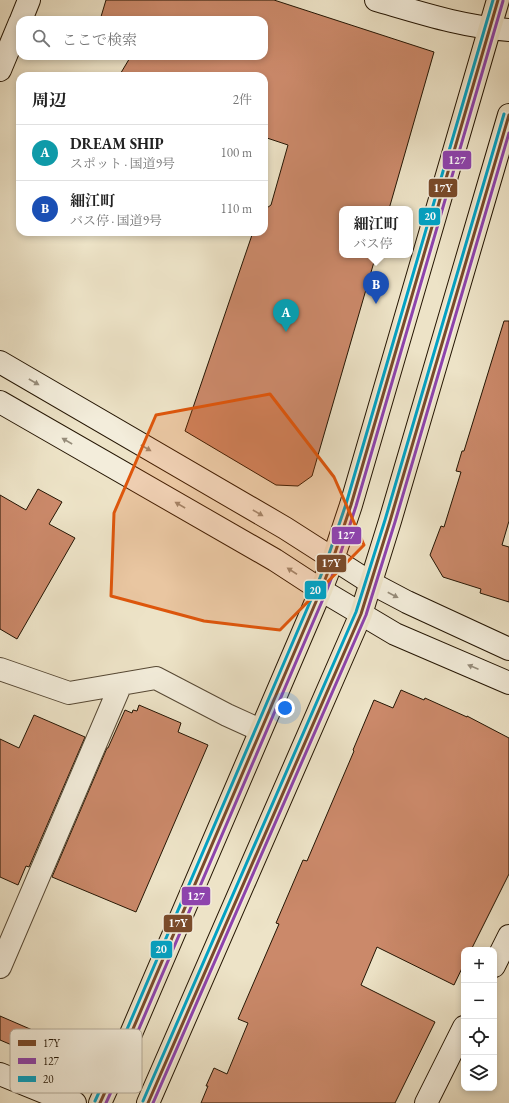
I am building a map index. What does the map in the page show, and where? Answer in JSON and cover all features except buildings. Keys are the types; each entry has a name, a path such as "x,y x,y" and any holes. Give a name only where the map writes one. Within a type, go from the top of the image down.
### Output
{"highway":[{"path":"133,1029 333,559 499,29 498,0"},
{"path":"148,1103 361,614 390,521 509,115"},
{"path":"100,1103 105,1093"}],"street":[{"path":"22,16 29,0"},
{"path":"376,0 452,22 499,29"},
{"path":"0,70 16,31"},
{"path":"0,362 278,524 371,583 407,602 509,649"},
{"path":"0,402 275,560 320,590 395,634 509,683"},
{"path":"0,669 69,693 156,678 260,730"},
{"path":"0,967 121,684"},
{"path":"497,960 509,936"},
{"path":"426,1103 461,1033"},
{"path":"0,1074 10,1078"},
{"path":"46,1093 75,1103"}],"highlighted area":[{"path":"270,394 334,477 364,545 280,630 204,621 111,596 114,513 156,415"}],"transit line":[{"name":"20","path":"127,1029 328,557 346,504 493,0"},
{"name":"17Y","path":"133,1029 333,559 351,505 498,0"},
{"name":"127","path":"139,1029 338,561 356,506 503,1"},
{"name":"20","path":"143,1101 356,612 385,520 504,114"},
{"name":"17Y","path":"148,1103 361,614 390,521 509,115"},
{"name":"127","path":"153,1103 366,615 395,522 509,133"},
{"name":"20","path":"95,1101 99,1093"},
{"name":"17Y","path":"100,1103 105,1093"},
{"name":"127","path":"106,1103 111,1093"}],"place":[{"name":"細江町","path":"376,304"},
{"name":"DREAM SHIP","path":"286,332"}]}
